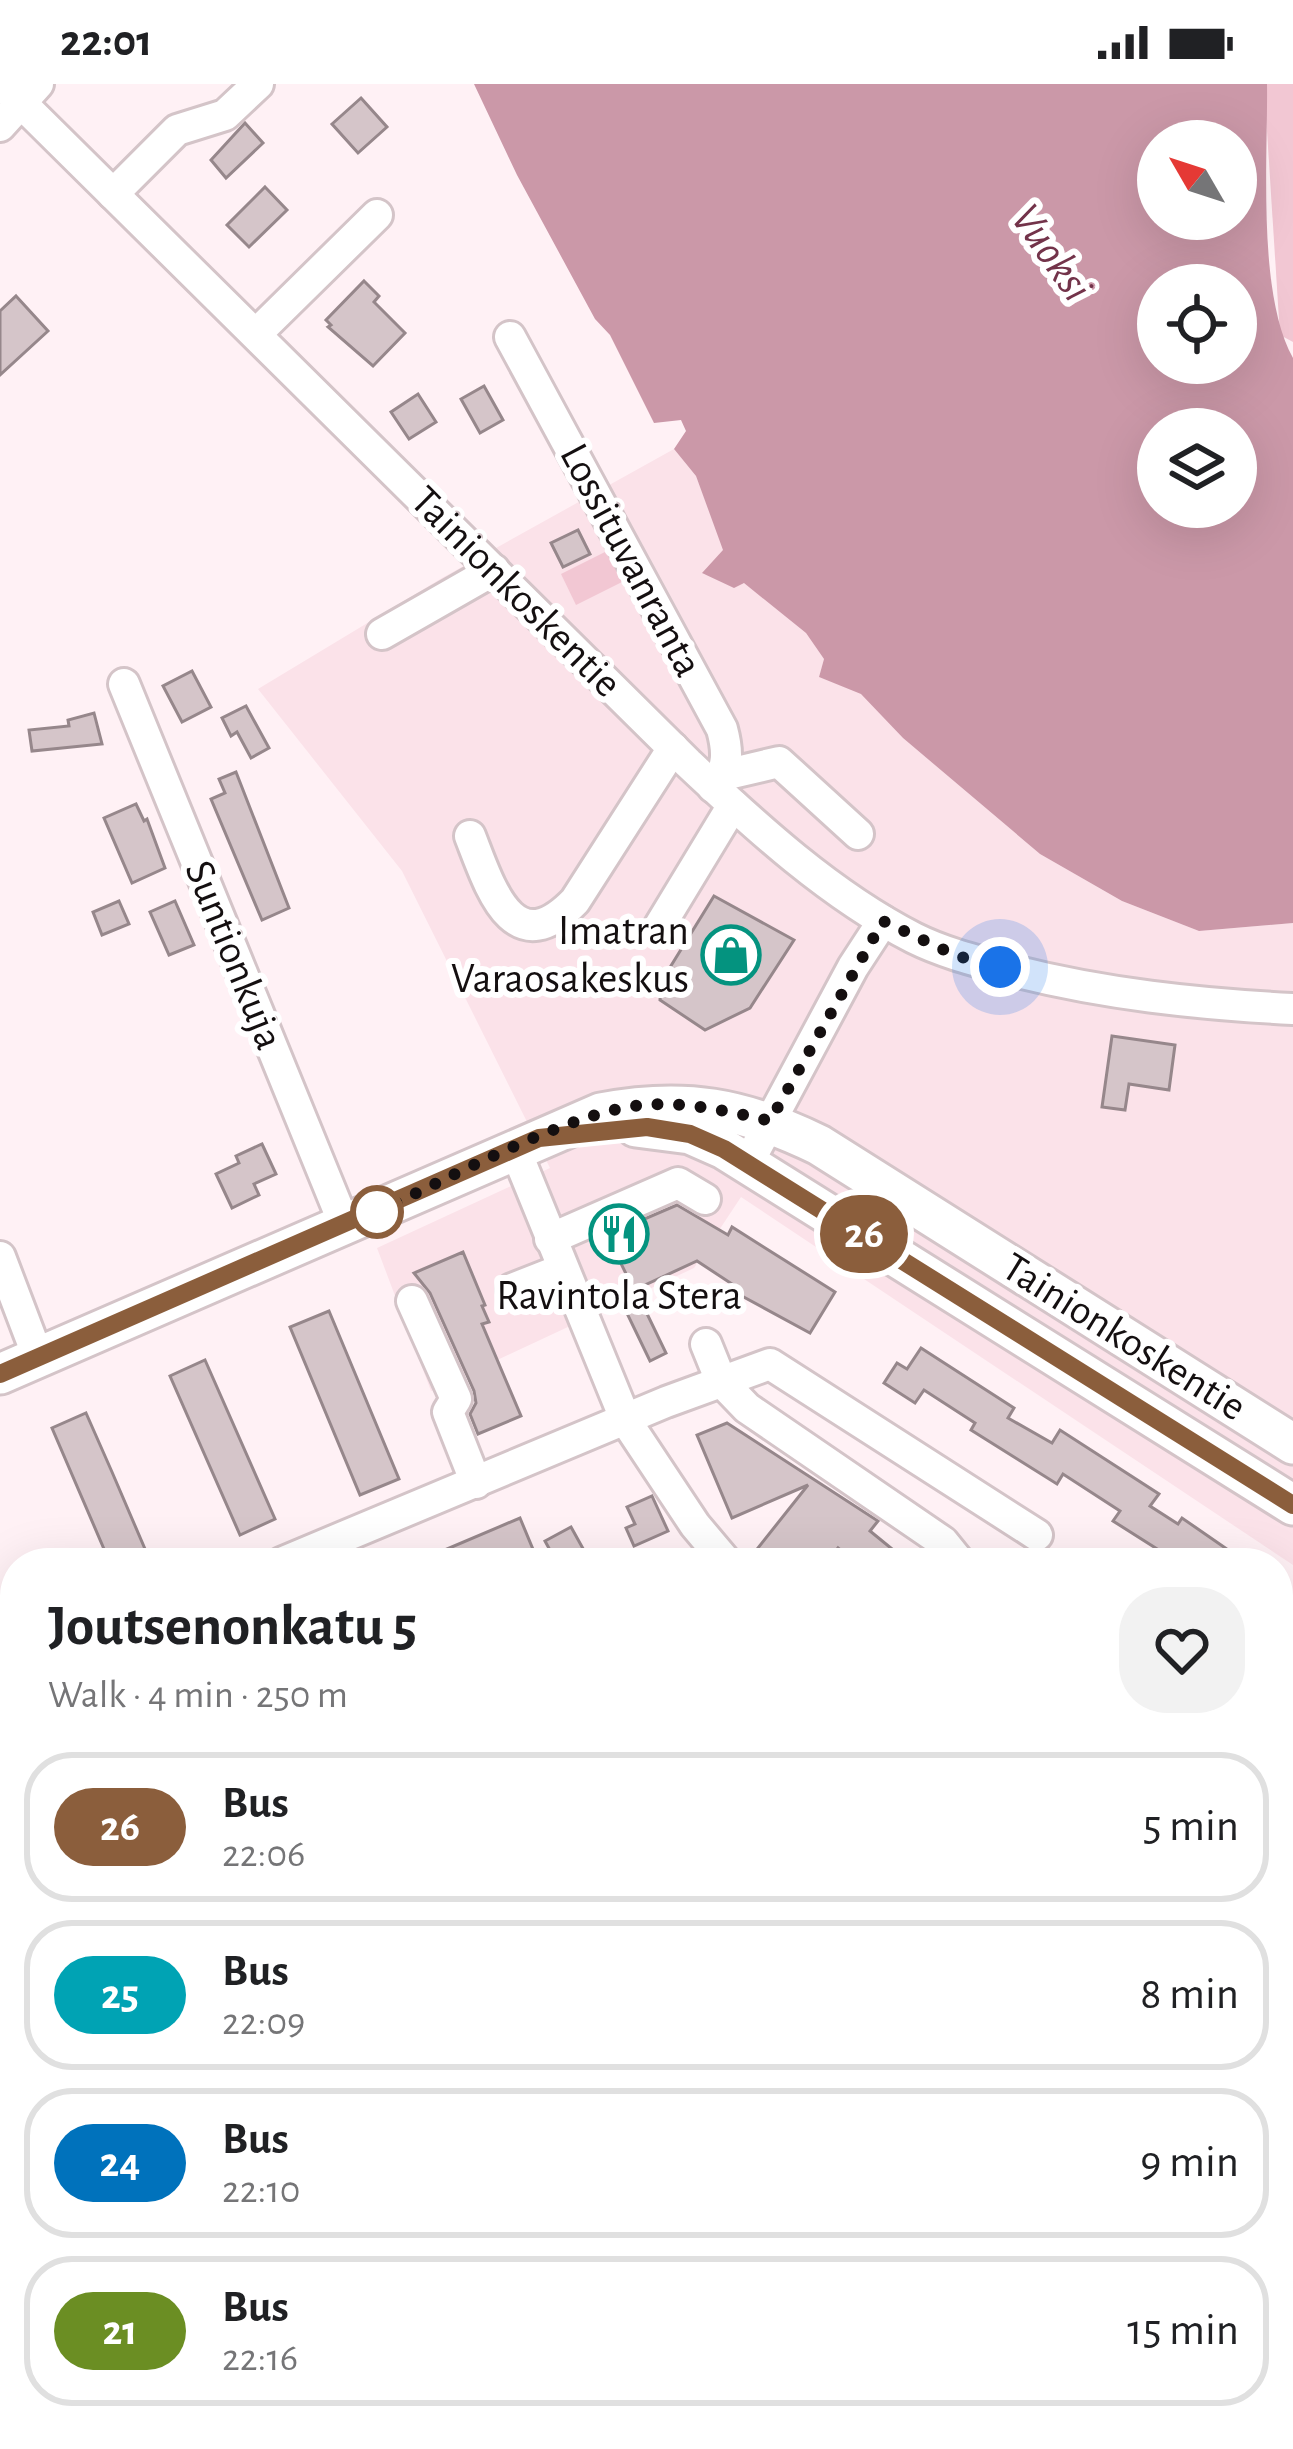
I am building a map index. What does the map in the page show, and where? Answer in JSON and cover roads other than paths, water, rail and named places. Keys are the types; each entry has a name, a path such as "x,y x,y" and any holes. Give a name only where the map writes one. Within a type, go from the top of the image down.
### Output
{"main road":[{"name":"Tainionkoskentie","path":"0,1374 601,1113 643,1105 727,1111 770,1121 837,1156 1293,1444"},
{"name":"Tainionkoskentie","path":"527,1144 647,1127 690,1134 748,1163 1293,1504"}],"street":[{"path":"113,194 177,130 225,115 258,84"},
{"name":"Tainionkoskentie","path":"15,100 674,748 839,891 883,921 957,956 1085,989 1293,1009"},
{"path":"256,334 376,215"},
{"name":"Lossituvanranta","path":"510,337 717,720 727,747 723,789"},
{"path":"382,634 494,570"},
{"name":"Suntionkuja","path":"124,684 345,1226"},
{"path":"470,836 504,910 518,923 536,926 557,920 575,902 674,748"},
{"path":"659,928 723,789 779,761 858,833"},
{"path":"748,1163 883,921"},
{"path":"527,1144 550,1238 626,1421 714,1548"},
{"path":"550,1238 678,1183 704,1199"},
{"path":"0,1257 38,1357"},
{"path":"512,1289 563,1269"},
{"path":"412,1301 456,1399 448,1412 476,1483"},
{"path":"706,1344 721,1381 747,1408 948,1548"},
{"path":"318,1548 770,1364 1037,1535"},
{"path":"815,1455 845,1412"}],"water":[{"name":"Vuoksi","path":"474,84 1267,84 1269,263 1282,331 1293,358 1293,923 1199,931 1122,901 1040,854 903,738 861,694 819,677 824,659 806,633 744,583 734,588 702,573 723,550 696,476 674,449 686,431 681,420 654,423 610,335 595,319"}],"place":[{"name":"Imatran Varaosakeskus","path":"731,955"},
{"name":"Ravintola Stera","path":"619,1234"}]}
